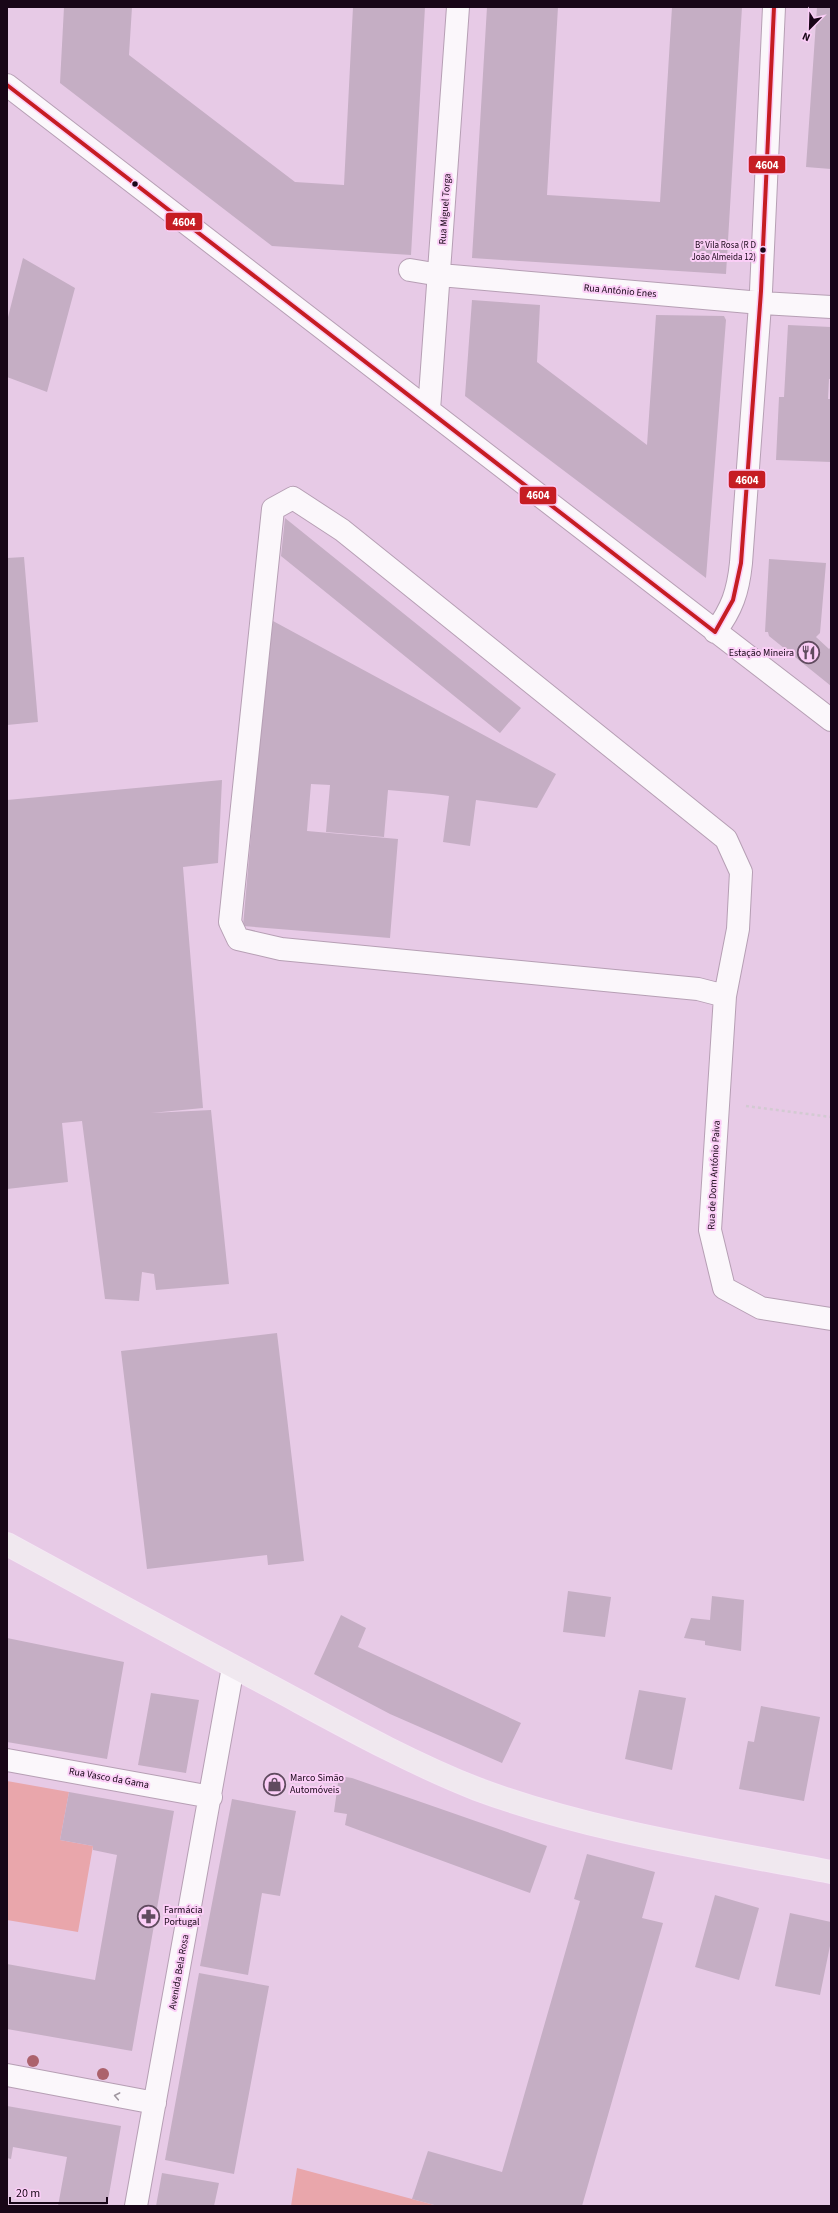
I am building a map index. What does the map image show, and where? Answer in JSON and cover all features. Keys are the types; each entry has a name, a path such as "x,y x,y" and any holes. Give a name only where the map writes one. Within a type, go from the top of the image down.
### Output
{"main road":[{"path":"7,1544 342,1726 408,1759 476,1788 544,1812 646,1836 831,1872"}],"street":[{"name":"Rua Miguel Torga","path":"429,410 440,275 458,7"},
{"path":"715,632 727,616 739,586 761,303 774,7"},
{"path":"7,85 831,720"},
{"name":"Rua António Enes","path":"410,270 440,275 761,303 831,307"},
{"name":"Rua de Dom António Paiva","path":"725,996 698,989 281,949 238,939 230,922 273,509 293,498 342,530 726,839 741,872 738,929 725,996 710,1230 724,1288 761,1308 831,1319"},
{"name":"Avenida Bela Rosa","path":"136,2206 234,1667"},
{"name":"Rua Vasco da Gama","path":"7,1760 211,1797"},
{"path":"7,2075 155,2103"}],"path":[{"path":"718,1102 831,1117"}],"shaded area":[{"path":"7,1781 69,1792 60,1840 93,1846 78,1932 7,1920"},
{"path":"297,2168 438,2206 291,2206"}],"building":[{"path":"64,7 132,7 129,55 295,182 344,185 353,7 425,7 411,255 272,246 60,83"},
{"path":"487,7 558,7 547,195 660,202 672,7 742,7 726,274 472,258"},
{"path":"817,7 831,7 831,169 806,167"},
{"path":"23,258 75,288 47,392 7,377 7,321"},
{"path":"472,300 540,305 537,362 647,445 656,315 724,316 726,320 706,578 465,396"},
{"path":"788,325 831,327 831,379 829,379 828,399 831,399 831,462 776,460 779,397 784,397"},
{"path":"285,518 521,708 500,733 281,556"},
{"path":"24,557 38,722 7,725 7,558"},
{"path":"769,559 826,563 820,633 816,637 829,649 831,647 831,686 769,636 768,632 765,632"},
{"path":"273,621 556,774 537,808 476,800 470,846 443,842 449,796 433,794 388,790 384,837 326,832 330,785 311,784 307,831 398,839 390,938 243,926 256,779"},
{"path":"222,780 218,863 183,867 203,1108 151,1113 211,1110 229,1284 156,1290 154,1274 142,1272 139,1301 105,1299 82,1121 62,1123 68,1182 7,1189 7,800"},
{"path":"277,1333 304,1561 268,1565 267,1555 147,1569 121,1351"},
{"path":"568,1591 611,1597 605,1637 563,1632"},
{"path":"712,1596 744,1600 741,1651 705,1645 705,1641 684,1638 691,1618 710,1620"},
{"path":"341,1615 366,1628 358,1647 521,1723 502,1763 390,1714 314,1674"},
{"path":"7,1638 124,1662 107,1759 7,1742"},
{"path":"639,1690 686,1698 672,1770 625,1759"},
{"path":"151,1693 199,1700 186,1773 138,1765"},
{"path":"761,1706 820,1717 804,1801 739,1789 748,1741 754,1742"},
{"path":"339,1776 352,1778 547,1846 530,1893 345,1825 347,1814 334,1812"},
{"path":"69,1792 174,1811 132,2051 7,2029 7,1964 95,1980 117,1855 93,1850 93,1846 60,1840"},
{"path":"232,1799 296,1811 280,1896 262,1893 248,1975 200,1966"},
{"path":"587,1854 655,1872 642,1918 663,1923 582,2206 438,2206 412,2199 428,2151 502,2172 580,1901 574,1899"},
{"path":"715,1895 759,1908 739,1980 695,1967"},
{"path":"790,1913 831,1922 831,1941 820,1995 775,1986"},
{"path":"199,1973 269,1986 234,2174 165,2160"},
{"path":"7,2106 121,2126 107,2206 58,2206 67,2157 13,2147 11,2159 7,2158"},
{"path":"162,2173 219,2183 214,2206 156,2206"}],"transit line":[{"name":"4604","path":"715,632 733,600 741,563 761,291 774,7"},
{"name":"4604","path":"7,85 715,632"}],"place":[{"name":"Bº Vila Rosa (R D João Almeida 12)","path":"763,250"},
{"name":"Estação Mineira","path":"809,653"},
{"name":"Marco Simão Automóveis","path":"275,1784"},
{"name":"Farmácia Portugal","path":"148,1916"}]}
